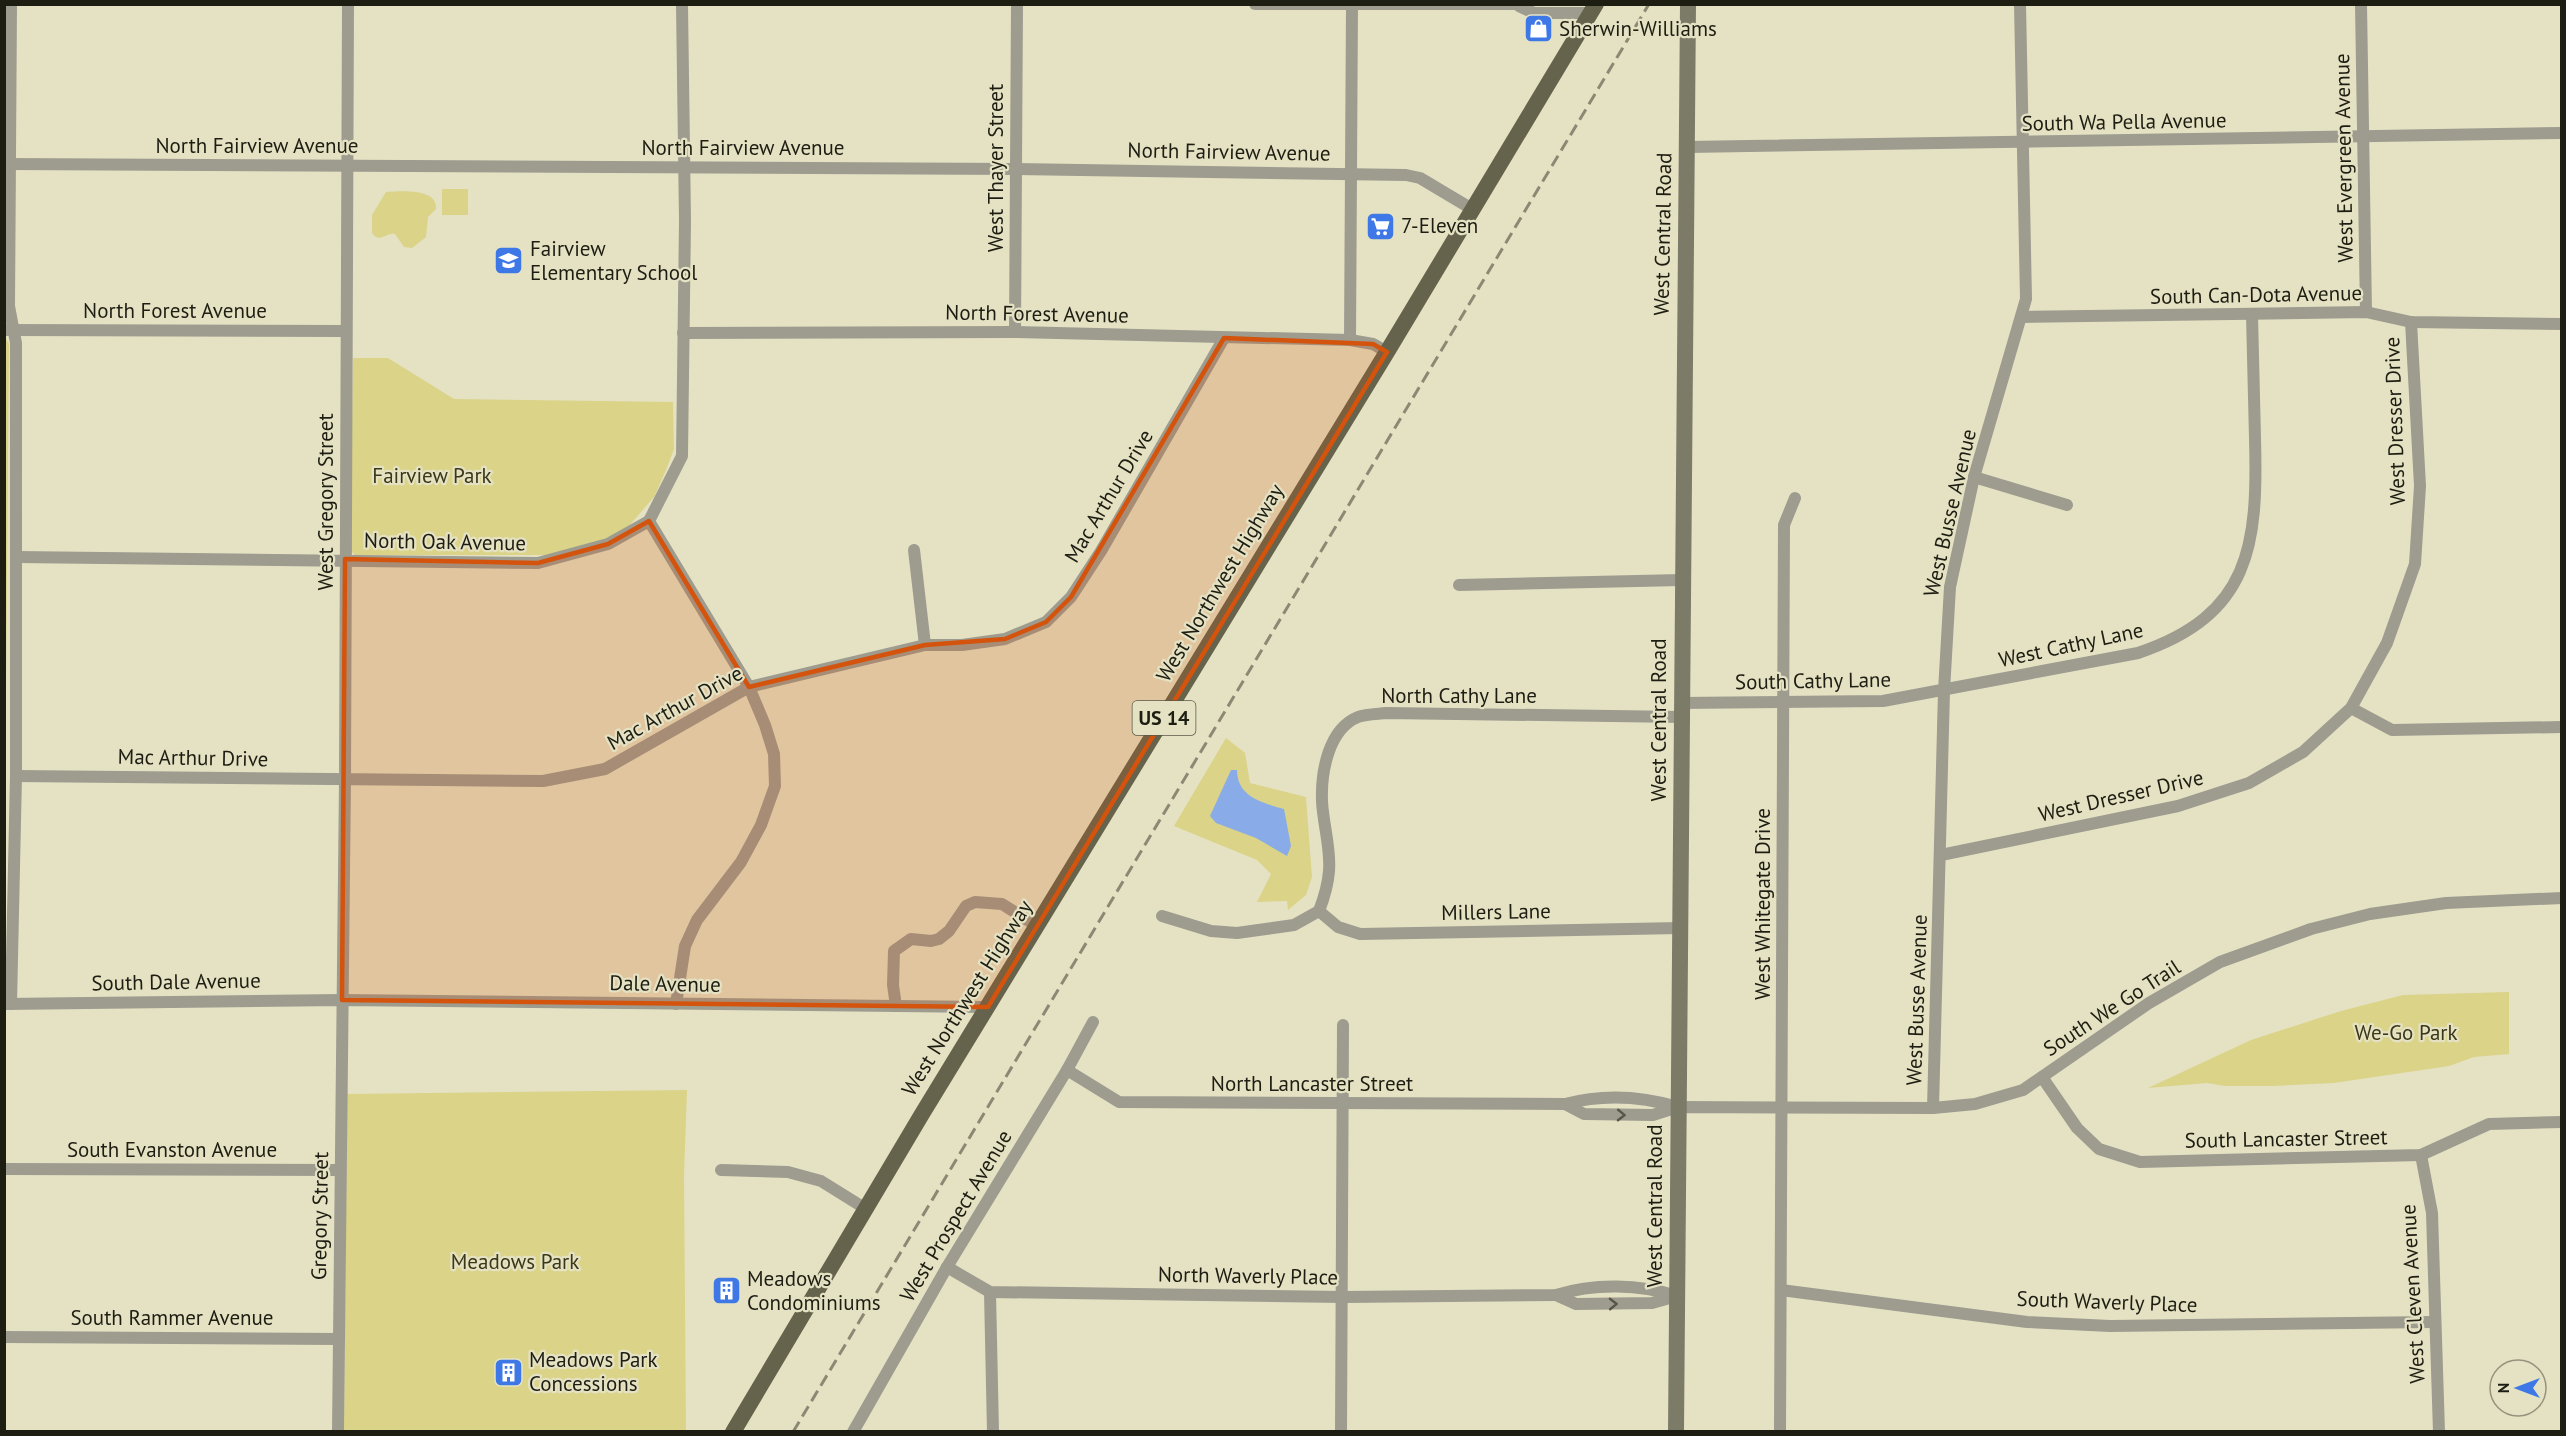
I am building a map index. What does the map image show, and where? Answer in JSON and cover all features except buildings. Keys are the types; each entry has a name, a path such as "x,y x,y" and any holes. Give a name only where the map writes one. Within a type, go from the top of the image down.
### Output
{"main road":[{"name":"West Central Road","path":"1676,1431 1687,147 1686,6"},
{"name":"West Northwest Highway","path":"733,1431 1593,9"}],"street":[{"path":"8,1004 16,776 16,343 9,330 7,164 11,4"},
{"name":"West Gregory Street","path":"342,1000 348,4"},
{"path":"676,1004 685,946 693,928 716,893 741,862 761,825 775,786 774,754 749,687 649,521 682,456 684,168 682,4"},
{"name":"West Thayer Street","path":"1015,332 1017,4"},
{"path":"1255,4 1520,5 1534,13 1593,9"},
{"name":"West Busse Avenue","path":"1933,1108 1944,691 1950,587 1974,477 2026,299 2020,4"},
{"name":"West Evergreen Avenue","path":"2361,4 2366,312"},
{"path":"1350,340 1352,5"},
{"name":"South Wa Pella Avenue","path":"1687,147 2562,133"},
{"name":"North Fairview Avenue","path":"7,164 1351,173 1413,176 1472,209"},
{"name":"South Can-Dota Avenue","path":"2022,317 2366,312 2411,322 2562,324"},
{"name":"West Cathy Lane","path":"1944,691 2138,653 2168,643 2191,630 2221,603 2236,581 2248,555 2254,518 2256,466 2252,315"},
{"name":"West Dresser Drive","path":"1941,855 2178,806 2248,783 2303,752 2351,708 2387,643 2415,564 2420,486 2411,322"},
{"name":"North Forest Avenue","path":"9,330 346,331"},
{"name":"North Forest Avenue","path":"683,333 1015,332 1350,340 1373,344 1387,352"},
{"name":"Mac Arthur Drive","path":"16,776 543,781 605,769 749,687 924,645 962,645 1005,639 1046,622 1071,597 1101,551 1224,338"},
{"path":"1974,477 2067,505"},
{"name":"West Whitegate Drive","path":"1783,1106 1784,525 1795,498"},
{"name":"North Oak Avenue","path":"16,557 538,563 608,544 649,521"},
{"path":"914,550 924,645"},
{"path":"1459,585 1682,580"},
{"name":"South Cathy Lane","path":"1681,710 1783,702 1883,701 1944,691"},
{"path":"2351,708 2392,730 2562,727"},
{"name":"North Cathy Lane","path":"1319,911 1326,891 1329,869 1322,800 1323,778 1336,735 1343,726 1359,716 1386,713 1681,710"},
{"name":"South We Go Trail","path":"1678,1107 1933,1108 1975,1104 2023,1090 2149,1003 2220,962 2311,929 2370,914 2445,903 2562,898"},
{"path":"896,1006 893,985 894,951 911,939 931,941 939,939 949,931 966,906 975,902 1002,904 1037,926"},
{"path":"1162,916 1211,931 1237,933 1293,925 1319,911"},
{"name":"Millers Lane","path":"1319,911 1338,927 1360,934 1680,928"},
{"name":"Dale Avenue","path":"342,1000 988,1007"},
{"name":"South Dale Avenue","path":"8,1004 342,1000"},
{"name":"Gregory Street","path":"338,1431 342,1000"},
{"name":"West Prospect Avenue","path":"853,1431 947,1267 1067,1070 1093,1022"},
{"path":"1341,1431 1343,1025"},
{"name":"North Lancaster Street","path":"1067,1070 1119,1102 1565,1104 1590,1097 1654,1100 1678,1107"},
{"name":"South Lancaster Street","path":"2042,1077 2077,1128 2099,1149 2140,1162 2421,1155 2489,1124 2562,1122"},
{"name":"North Lancaster Street","path":"1565,1104 1584,1114 1653,1115 1678,1107"},
{"path":"1780,1431 1783,1106"},
{"name":"West Cleven Avenue","path":"2421,1155 2432,1213 2439,1431"},
{"name":"South Evanston Avenue","path":"4,1168 340,1170"},
{"path":"721,1170 788,1172 820,1181 866,1209"},
{"name":"North Waverly Place","path":"947,1267 990,1292 1342,1297 1556,1295 1576,1304 1652,1303 1677,1296"},
{"name":"South Waverly Place","path":"1781,1290 2028,1322 2110,1326 2434,1322"},
{"path":"990,1292 993,1431"},
{"name":"South Rammer Avenue","path":"4,1337 339,1339"}],"highlighted area":[{"path":"1224,338 1373,344 1387,352 988,1007 342,1000 345,559 538,563 608,544 649,521 749,687 925,645 1005,639 1046,622 1071,597"}],"green space":[{"path":"442,189 468,189 468,215 442,215"},
{"path":"386,192 417,192 431,197 435,202 436,209 428,217 426,237 412,248 404,247 395,234 378,238 372,233 372,215"},
{"path":"5,337 9,344 5,805"},
{"name":"Fairview Park","path":"353,358 388,358 454,399 673,402 674,449 654,497 628,527 607,539 556,555 355,555 350,550"},
{"path":"1226,738 1245,753 1250,783 1306,797 1312,877 1306,895 1288,910 1287,901 1257,902 1271,874 1257,860 1174,826"},
{"name":"We-Go Park","path":"2509,992 2509,1054 2474,1057 2449,1066 2334,1083 2225,1086 2207,1083 2148,1088 2251,1040 2341,1011 2403,995"},
{"name":"Meadows Park","path":"687,1090 684,1175 686,1431 344,1432 347,1094"}],"water":[{"path":"1231,770 1237,770 1241,787 1246,793 1260,801 1284,809 1291,846 1287,856 1256,838 1216,823 1210,816"}],"railway":[{"path":"793,1432 1649,4"}],"place":[{"name":"Sherwin-Williams","path":"1538,29"},
{"name":"7-Eleven","path":"1380,226"},
{"name":"Fairview Elementary School","path":"509,261"},
{"name":"Meadows Condominiums","path":"726,1291"},
{"name":"Meadows Park Concessions","path":"508,1372"}]}
